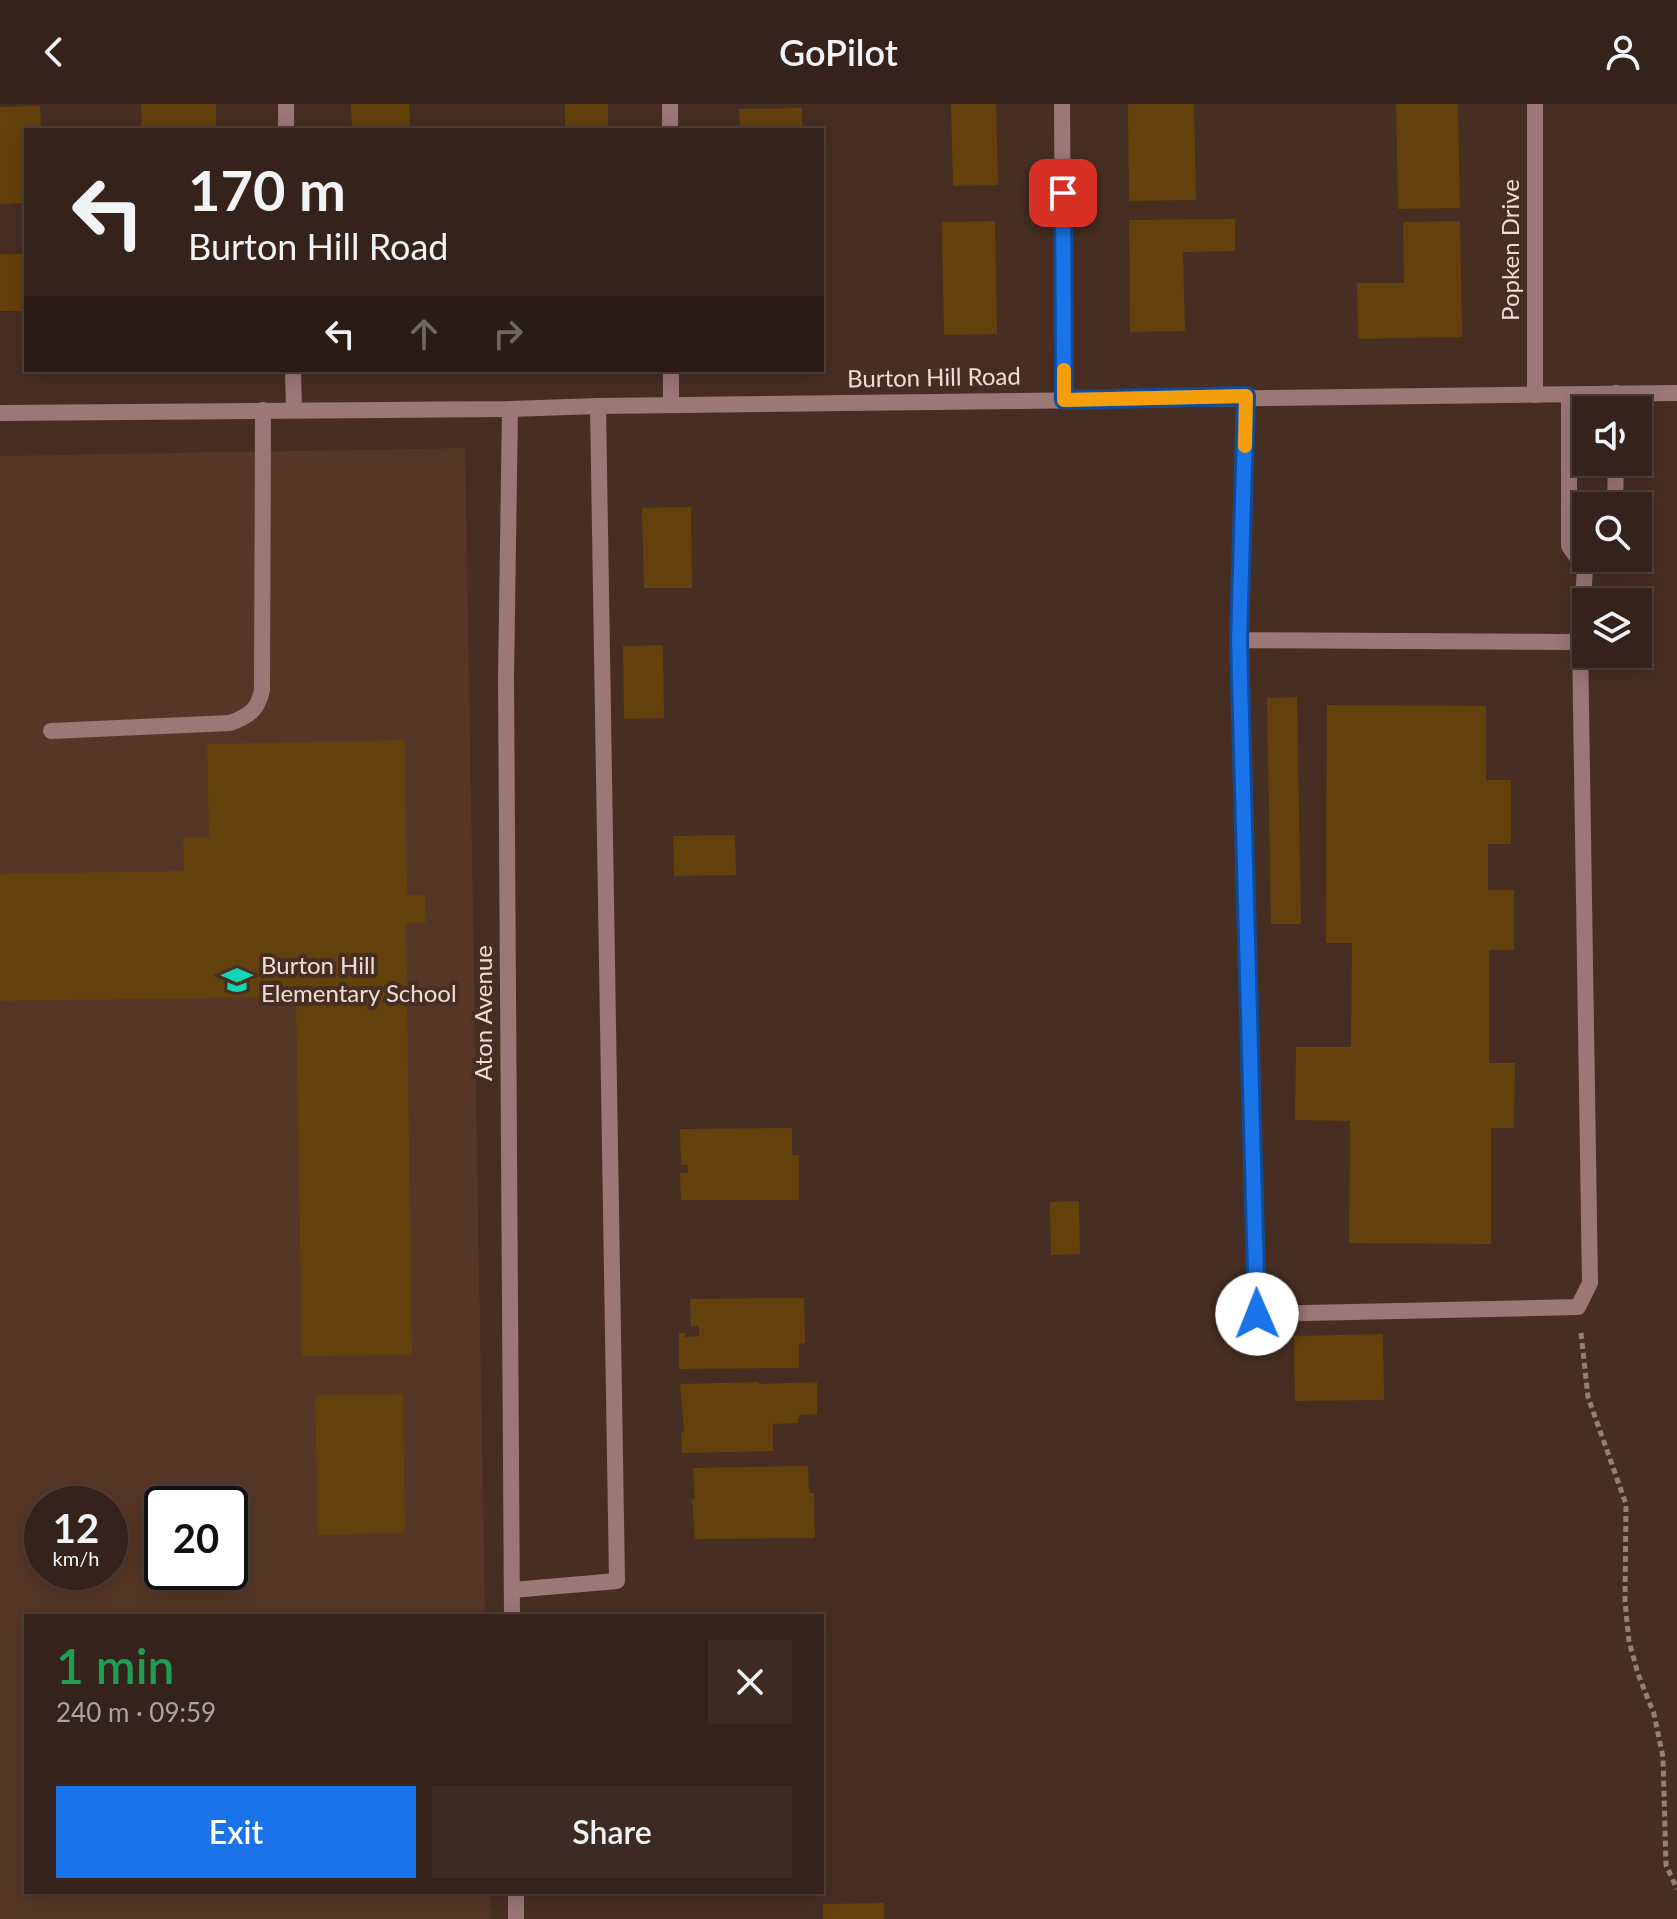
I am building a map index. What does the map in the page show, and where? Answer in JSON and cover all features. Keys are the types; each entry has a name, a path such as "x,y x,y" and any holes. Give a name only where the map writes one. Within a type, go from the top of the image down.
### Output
{"street":[{"path":"286,104 286,128"},
{"path":"670,104 670,128"},
{"path":"1062,104 1064,400"},
{"name":"Popken Drive","path":"1535,104 1535,395"},
{"path":"293,372 294,410"},
{"path":"671,372 671,405"},
{"name":"Burton Hill Road","path":"1652,397 1677,393"},
{"path":"1569,395 1569,546 1572,550"},
{"path":"1246,396 1239,640 1257,1314 1578,1307 1590,1283 1580,668"},
{"name":"Burton Hill Road","path":"0,413 510,409 1246,396 1576,396"},
{"path":"512,1590 617,1581 598,406"},
{"name":"Aton Avenue","path":"510,409 506,694 512,1614"},
{"path":"51,731 230,723 243,718 259,704 262,690 263,410"},
{"path":"1239,640 1572,642"},
{"path":"516,1894 516,1919"}],"path":[{"path":"1578,1307 1588,1397 1626,1504 1625,1602 1629,1641 1654,1714 1663,1757 1666,1865 1677,1889"}],"shaded area":[{"name":"Burton Hill Elementary School","path":"465,448 485,1614 24,1614 24,1894 490,1894 491,1919 0,1919 0,456"}],"building":[{"path":"141,104 216,104 216,128 142,128"},
{"path":"351,104 409,104 410,128 352,128"},
{"path":"565,104 608,104 608,128 565,128"},
{"path":"951,104 996,104 998,185 953,186"},
{"path":"1128,104 1194,104 1196,200 1129,201"},
{"path":"1396,104 1458,104 1460,208 1398,209"},
{"path":"40,106 41,128 24,128 24,203 0,204 0,107"},
{"path":"802,108 802,128 740,128 739,109"},
{"path":"1235,219 1235,251 1183,252 1185,331 1130,332 1129,220"},
{"path":"995,221 997,334 944,335 942,222"},
{"path":"1460,221 1462,337 1358,339 1357,283 1404,283 1403,222"},
{"path":"0,254 24,254 24,311 0,311"},
{"path":"691,507 692,588 644,588 642,508"},
{"path":"663,645 664,718 624,719 623,646"},
{"path":"1297,697 1301,924 1271,924 1267,698"},
{"path":"1327,705 1486,706 1486,780 1511,780 1511,844 1488,844 1488,890 1514,890 1514,950 1489,950 1489,1063 1515,1063 1514,1128 1491,1128 1491,1244 1349,1243 1350,1121 1295,1120 1296,1047 1351,1047 1352,943 1326,943"},
{"path":"405,740 407,895 425,895 426,923 406,923 412,1355 302,1356 296,997 0,1001 0,874 184,871 183,837 209,837 207,744"},
{"path":"735,835 736,875 674,876 673,836"},
{"path":"792,1128 792,1155 799,1155 799,1200 681,1200 680,1173 688,1173 688,1165 681,1165 680,1129"},
{"path":"1079,1201 1080,1254 1051,1255 1050,1202"},
{"path":"804,1298 805,1343 799,1344 799,1368 679,1369 679,1333 685,1333 685,1337 699,1336 699,1326 691,1326 690,1299"},
{"path":"1383,1334 1384,1400 1295,1401 1294,1336"},
{"path":"817,1382 817,1414 799,1415 798,1423 773,1424 773,1451 682,1453 681,1432 684,1429 680,1384"},
{"path":"403,1394 405,1533 318,1535 315,1395"},
{"path":"808,1466 809,1493 814,1493 815,1538 695,1539 693,1468"},
{"path":"884,1903 884,1919 823,1919 823,1904"}],"slow traffic":[{"path":"1064,370 1064,400 1246,396 1245,446"}],"place":[{"name":"Burton Hill Elementary School","path":"237,980"}],"route":[{"path":"1063,193 1064,400 1246,396 1239,640 1257,1314"}]}
